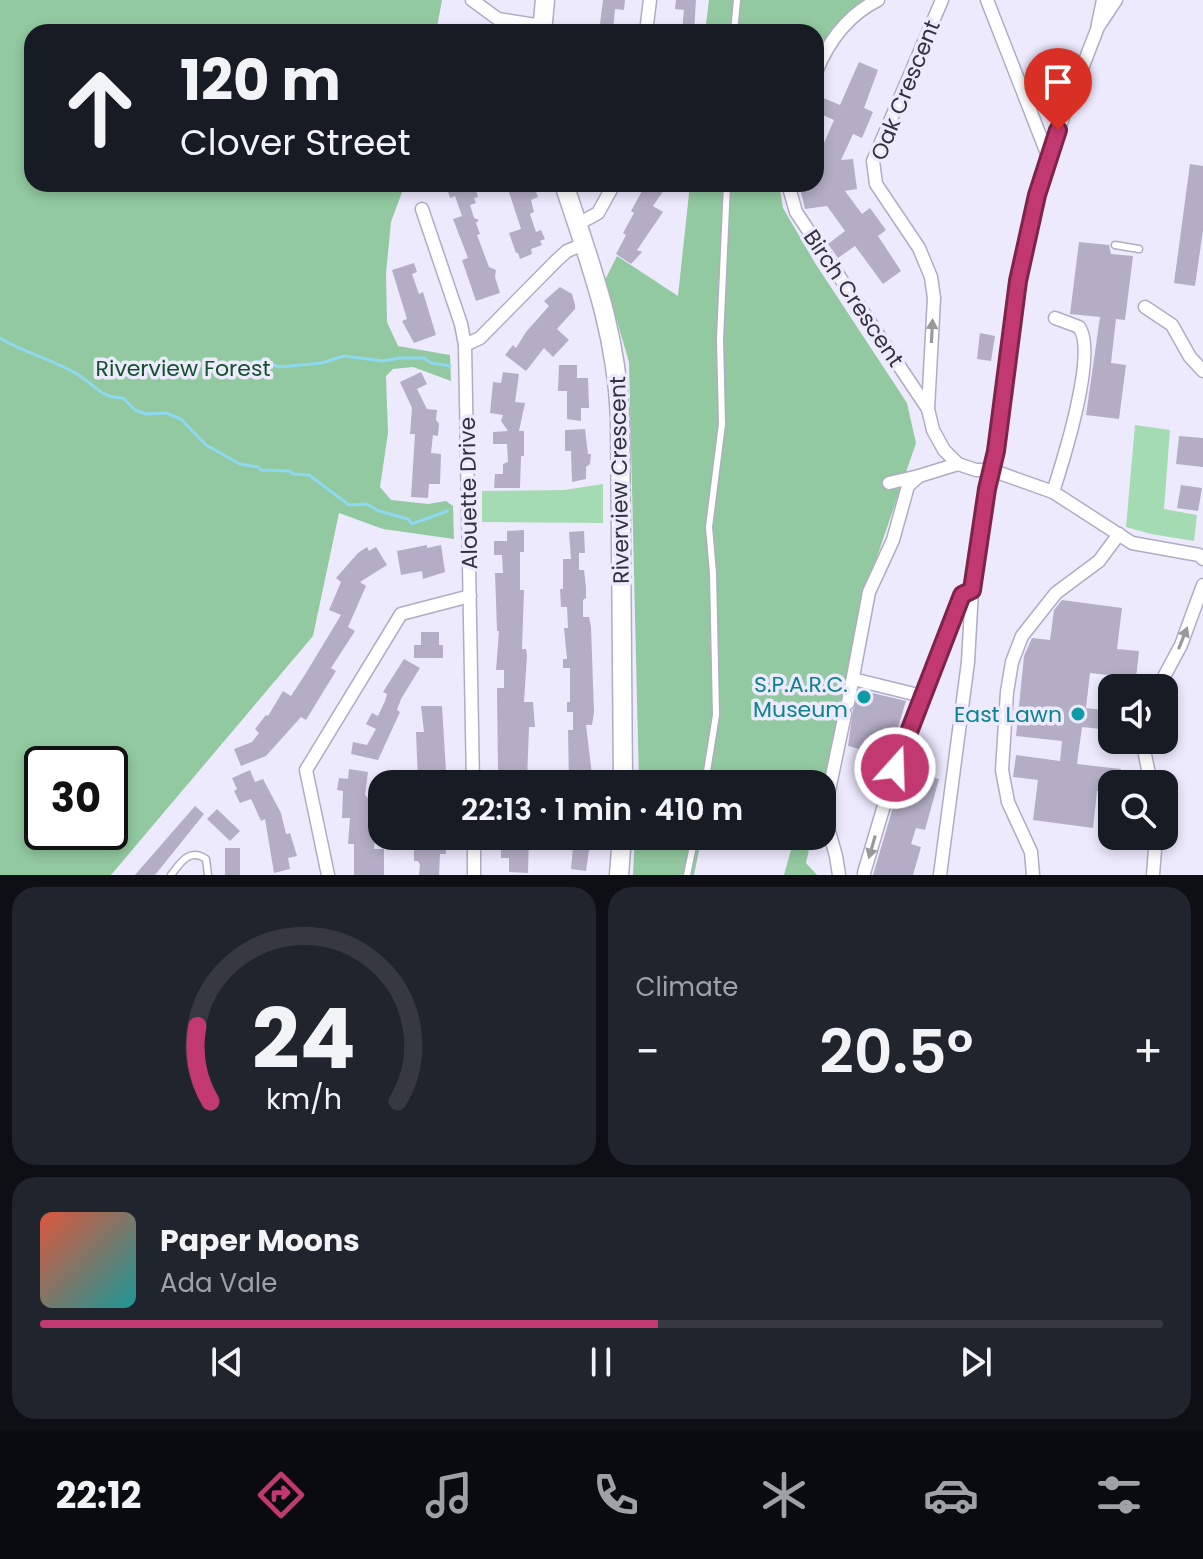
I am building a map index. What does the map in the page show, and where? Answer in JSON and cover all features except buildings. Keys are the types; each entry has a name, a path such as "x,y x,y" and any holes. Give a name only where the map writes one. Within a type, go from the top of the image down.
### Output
{"street":[{"path":"472,0 498,19 520,24"},
{"path":"543,24 545,0"},
{"path":"647,24 650,0"},
{"path":"824,54 860,9 878,0"},
{"name":"Oak Crescent","path":"942,0 873,161 876,184 919,248 931,277 934,298 928,409 933,430 944,450 958,464"},
{"path":"987,0 1048,156"},
{"path":"939,873 968,662 972,590 996,451 1018,281 1048,156 1098,27 1103,0"},
{"path":"1098,27 1116,0"},
{"name":"Riverview Crescent","path":"567,192 610,329 619,388 623,770"},
{"path":"578,224 598,213 611,192"},
{"name":"Birch Crescent","path":"790,192 796,212 928,409"},
{"name":"Alouette Drive","path":"422,209 461,324 465,345 473,770"},
{"path":"465,345 480,338 567,251 584,244"},
{"path":"1145,307 1172,325 1190,357 1203,371"},
{"path":"1053,492 1076,417 1085,342 1079,327 1055,318"},
{"path":"889,483 958,464 976,470 991,470 1053,492 1132,543 1199,555 1203,559"},
{"path":"839,875 824,814 869,592 893,540 908,486 919,476"},
{"path":"1033,875 1031,852 1008,802 1002,770 1012,662 1022,636 1056,593 1099,561 1119,534"},
{"path":"1165,674 1181,645 1203,585"},
{"path":"864,873 895,768 922,696 962,595 972,590"},
{"path":"328,875 306,770 401,614 470,596"},
{"path":"853,679 922,696"},
{"path":"474,850 474,875"},
{"path":"619,875 621,850"},
{"path":"1153,875 1155,850"}],"lane":[{"path":"735,24 737,0"},
{"path":"707,770 716,715 709,527 722,424 720,339 727,192"},
{"path":"1115,245 1139,249"},
{"path":"687,875 692,850"},
{"path":"171,875 187,856 193,854 206,859 208,875"}],"green space":[{"name":"Riverview Forest","path":"0,0 442,0 438,24 24,24 24,192 402,192 391,222 386,273 387,322 398,346 450,355 451,381 413,367 393,369 386,376 388,433 380,487 391,500 428,504 446,501 453,506 454,539 383,529 339,513 313,636 111,875 0,875"},
{"path":"709,0 868,0 824,49 824,24 706,24"},
{"path":"689,192 780,192 783,208 815,263 907,403 916,443 867,586 826,770 639,770 629,362 605,280 617,256 678,296"},
{"path":"1135,425 1170,430 1164,509 1197,515 1194,541 1126,527"},
{"path":"603,484 603,523 482,522 482,491 564,490"},
{"path":"634,850 699,850 694,875 633,875"},
{"path":"791,850 809,850 806,863 817,875 784,875"}],"waterway":[{"path":"0,338 70,370 104,394 123,398 135,410 146,414 166,413 181,419 206,445 240,464 261,470 309,475 349,505 367,504 379,511 408,519 412,524 447,511"},
{"path":"237,366 260,361 280,367 322,363 344,356 383,361 424,358 431,363 450,366"}],"place":[{"name":"S.P.A.R.C. Museum","path":"864,697"},
{"name":"East Lawn","path":"1078,714"}],"route":[{"path":"895,768 962,595 972,590 987,489 996,451 1018,281 1037,195 1058,130"}]}
